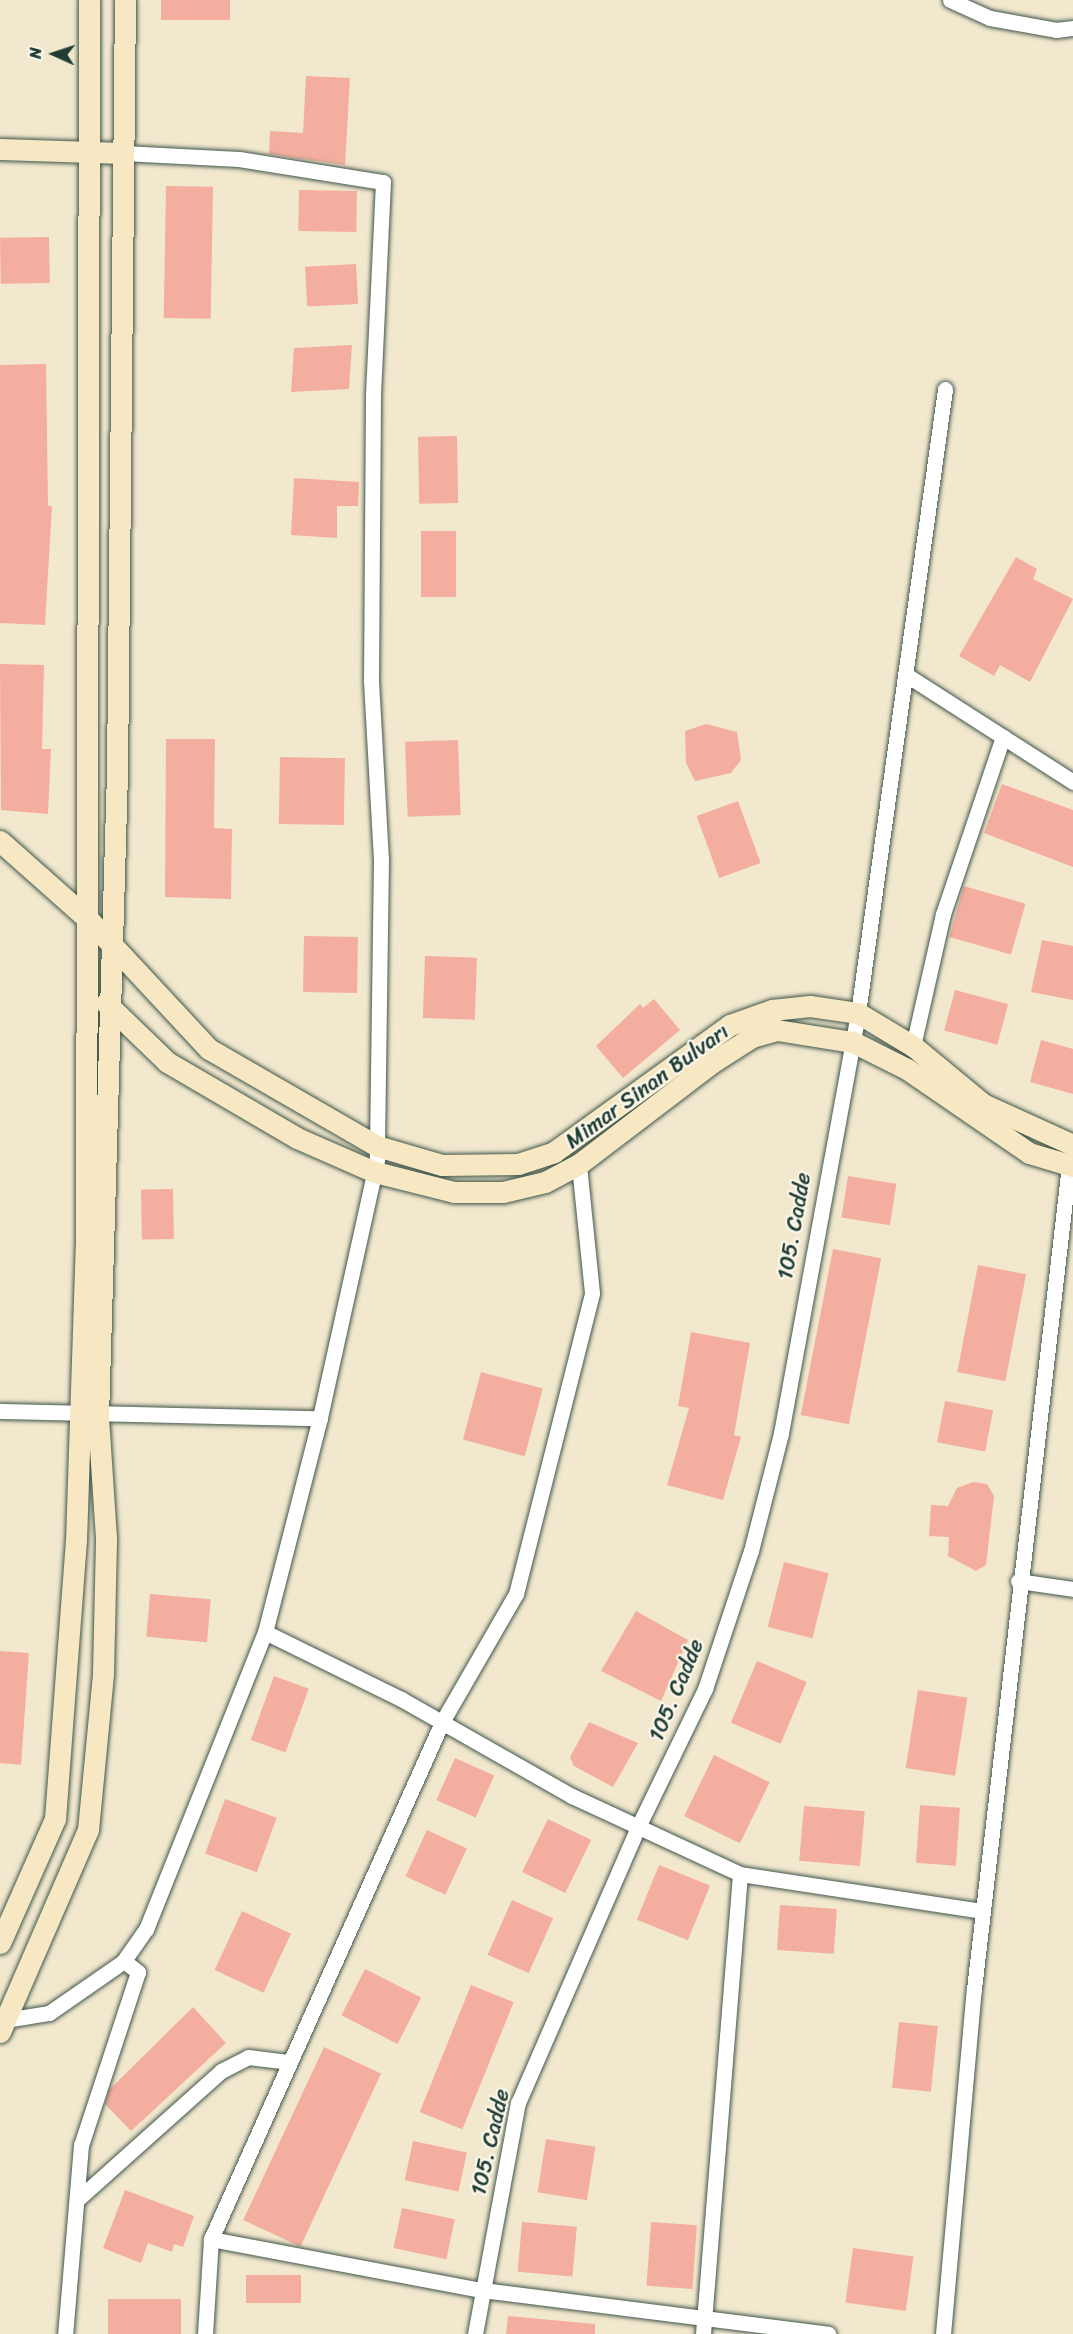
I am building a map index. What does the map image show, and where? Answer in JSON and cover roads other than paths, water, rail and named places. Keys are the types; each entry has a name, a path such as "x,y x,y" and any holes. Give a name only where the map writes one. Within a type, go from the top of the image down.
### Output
{"main road":[{"path":"2,2026 88,1830 103,1650 106,1538 89,1415 87,150 89,0"},
{"path":"0,1943 55,1819 65,1739 89,1415 112,949 125,0"},
{"path":"0,149 87,150 123,153"},
{"name":"Mimar Sinan Bulvarı","path":"0,841 88,919 112,949 208,1048 377,1146 442,1165 518,1164 586,1133 730,1025 772,1010 810,1006 858,1013 913,1046 983,1104 1073,1145"},
{"name":"Mimar Sinan Bulvarı","path":"88,971 110,1010 167,1062 297,1138 375,1172 454,1192 503,1192 545,1182 579,1164 752,1037 777,1030 853,1042 908,1069 1029,1154 1071,1166"}],"street":[{"path":"951,0 990,18 1056,30 1073,28"},
{"path":"2,2026 49,2013 124,1961 146,1929 265,1632 320,1418 375,1172 377,1146 381,859 371,669 374,396 384,182 238,159 123,153"},
{"name":"105. Cadde","path":"475,2334 518,2103 637,1829 705,1689 751,1551 781,1433 834,1121 858,1013 945,389"},
{"path":"905,674 1073,782"},
{"path":"913,1046 943,914 1003,737"},
{"path":"204,2334 211,2239 286,2062 442,1722 516,1594 556,1450 592,1293 579,1164"},
{"path":"943,2334 982,1911 1018,1581 1071,1166"},
{"path":"0,1412 320,1418"},
{"path":"1018,1581 1073,1589"},
{"path":"265,1632 442,1722 637,1829 740,1874 982,1911"},
{"path":"703,2334 740,1874"},
{"path":"65,2334 81,2145 137,1983 138,1972 124,1961"},
{"path":"78,2199 221,2071 248,2057 286,2062"},
{"path":"211,2239 482,2290 704,2316 828,2334"}]}
